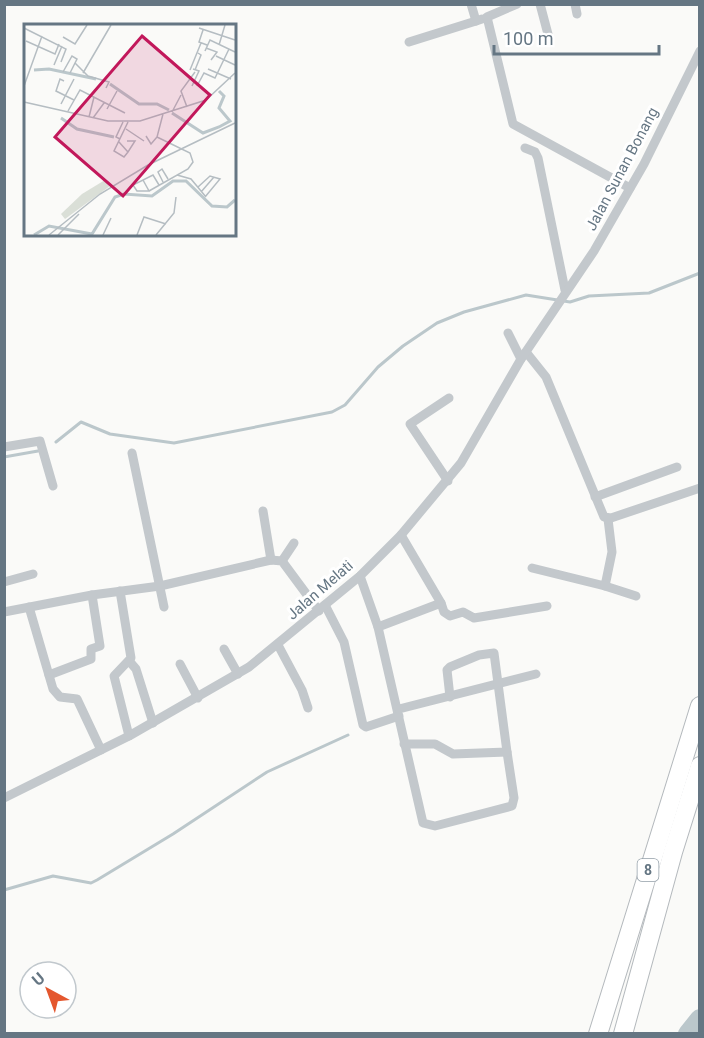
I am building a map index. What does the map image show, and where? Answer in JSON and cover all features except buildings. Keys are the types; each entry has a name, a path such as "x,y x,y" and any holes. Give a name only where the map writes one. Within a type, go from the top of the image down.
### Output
{"highway":[{"name":"8","path":"598,1034 699,706"},
{"name":"8","path":"623,1034 699,766"}],"street":[{"path":"471,4 476,21"},
{"path":"540,4 549,38"},
{"path":"409,42 519,5"},
{"path":"487,17 513,124 630,188"},
{"name":"Jalan Sunan Bonang","path":"563,296 594,251 630,188 699,51"},
{"path":"525,148 535,152 538,158 563,296"},
{"name":"Jalan Melati","path":"4,798 129,736 238,674 278,645 360,576 401,535 448,481 524,355 563,296"},
{"path":"508,333 524,355 546,377 602,514 608,519 612,552 605,586"},
{"path":"448,398 410,424 448,481"},
{"path":"4,447 40,441 53,486"},
{"path":"132,453 164,607"},
{"path":"595,497 677,467"},
{"path":"608,519 699,488"},
{"path":"263,511 272,560"},
{"path":"401,535 444,612 450,616 463,612 474,618 547,606"},
{"path":"282,561 294,543"},
{"path":"4,612 92,595 160,586 272,560 282,561 322,608 344,642 363,725 366,727 450,697 536,674"},
{"path":"532,568 636,596"},
{"path":"4,582 33,574"},
{"path":"360,576 378,627 422,822 435,826 514,804 494,653 479,655 454,664 447,670 450,697"},
{"path":"120,591 130,662 136,669 153,723"},
{"path":"49,675 91,659 91,650 100,646 92,595"},
{"path":"378,627 441,603"},
{"path":"29,607 57,695 77,699 100,750"},
{"path":"278,645 302,690 308,708"},
{"path":"224,649 238,674"},
{"path":"129,736 114,676 115,672 130,662"},
{"path":"180,664 198,698"},
{"path":"404,744 435,744 453,754 507,752"}],"waterway":[{"path":"56,442 81,422 110,434 174,443 332,412 345,405 378,367 403,346 437,323 464,312 526,295 570,302 589,296 649,293 700,273"},
{"path":"4,457 38,451"},
{"path":"4,890 53,876 91,883 173,834 267,772 348,735"},
{"path":"688,1034 700,1019"}]}
